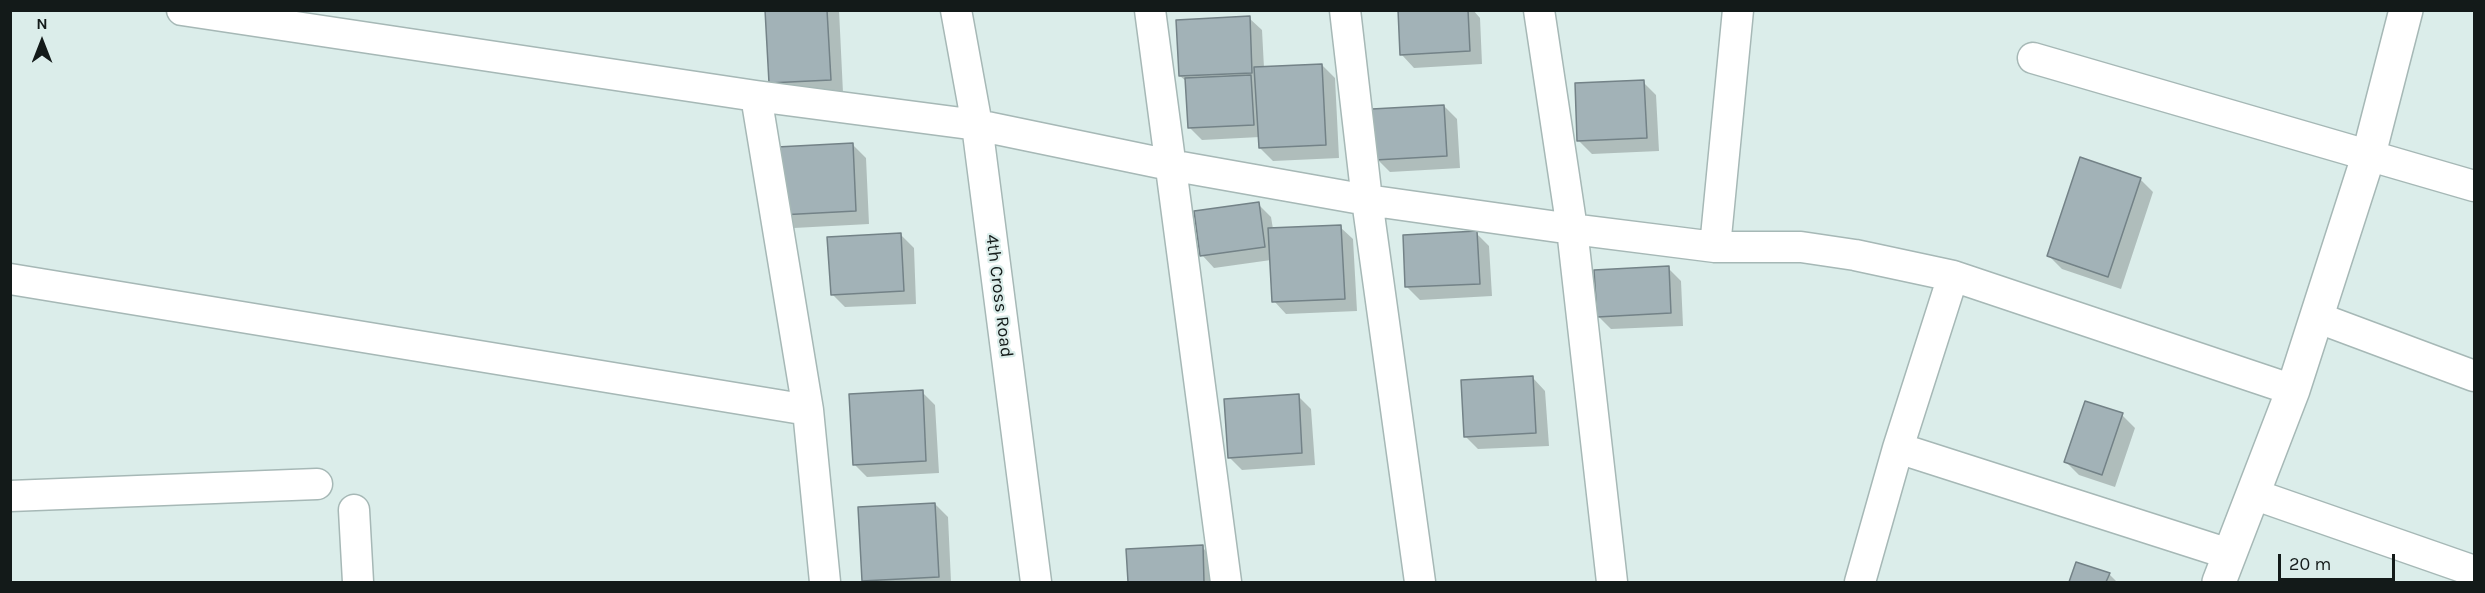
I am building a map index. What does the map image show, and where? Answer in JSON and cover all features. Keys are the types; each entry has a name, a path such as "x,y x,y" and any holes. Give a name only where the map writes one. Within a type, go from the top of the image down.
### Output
{"street":[{"path":"182,10 756,96 978,125 1170,165 1367,200 1572,230 1715,247 1812,249 1856,255 1953,276 2293,390"},
{"name":"4th Cross Road","path":"956,10 978,125 1036,582"},
{"path":"1150,10 1226,582"},
{"path":"1345,10 1367,200 1420,582"},
{"path":"1539,10 1572,230 1612,582"},
{"path":"1715,247 1738,10"},
{"path":"1898,448 2224,568 2293,390 2369,154 2406,10"},
{"path":"2033,58 2475,186"},
{"path":"756,96 808,410 825,582"},
{"path":"1860,582 1898,448 1953,276"},
{"path":"10,279 808,410"},
{"path":"2316,317 2475,376"},
{"path":"10,496 316,484"},
{"path":"2253,494 2475,570"},
{"path":"354,510 358,582"}],"building":[{"path":"765,10 827,10 831,80 769,83"},
{"path":"1398,10 1468,10 1470,51 1400,55"},
{"path":"1250,16 1252,73 1179,76 1176,20"},
{"path":"1322,64 1326,145 1259,148 1254,67"},
{"path":"1251,75 1254,125 1188,128 1185,78"},
{"path":"1644,80 1647,138 1577,141 1575,83"},
{"path":"1444,105 1447,156 1375,160 1372,109"},
{"path":"853,143 856,211 780,215 777,147"},
{"path":"2080,157 2141,178 2108,277 2047,256"},
{"path":"1259,202 1265,247 1200,256 1194,211"},
{"path":"1341,225 1345,299 1272,302 1268,228"},
{"path":"1477,231 1480,284 1405,287 1403,235"},
{"path":"901,233 904,291 831,295 827,237"},
{"path":"1669,266 1671,313 1597,317 1594,270"},
{"path":"1533,376 1536,433 1464,437 1461,380"},
{"path":"923,390 926,461 853,465 849,394"},
{"path":"1299,394 1302,453 1228,458 1224,399"},
{"path":"2085,401 2123,413 2102,475 2064,462"},
{"path":"935,503 939,577 862,581 858,507"},
{"path":"1203,545 1204,582 1128,582 1126,549"},
{"path":"2076,562 2110,573 2106,582 2069,582"}]}
